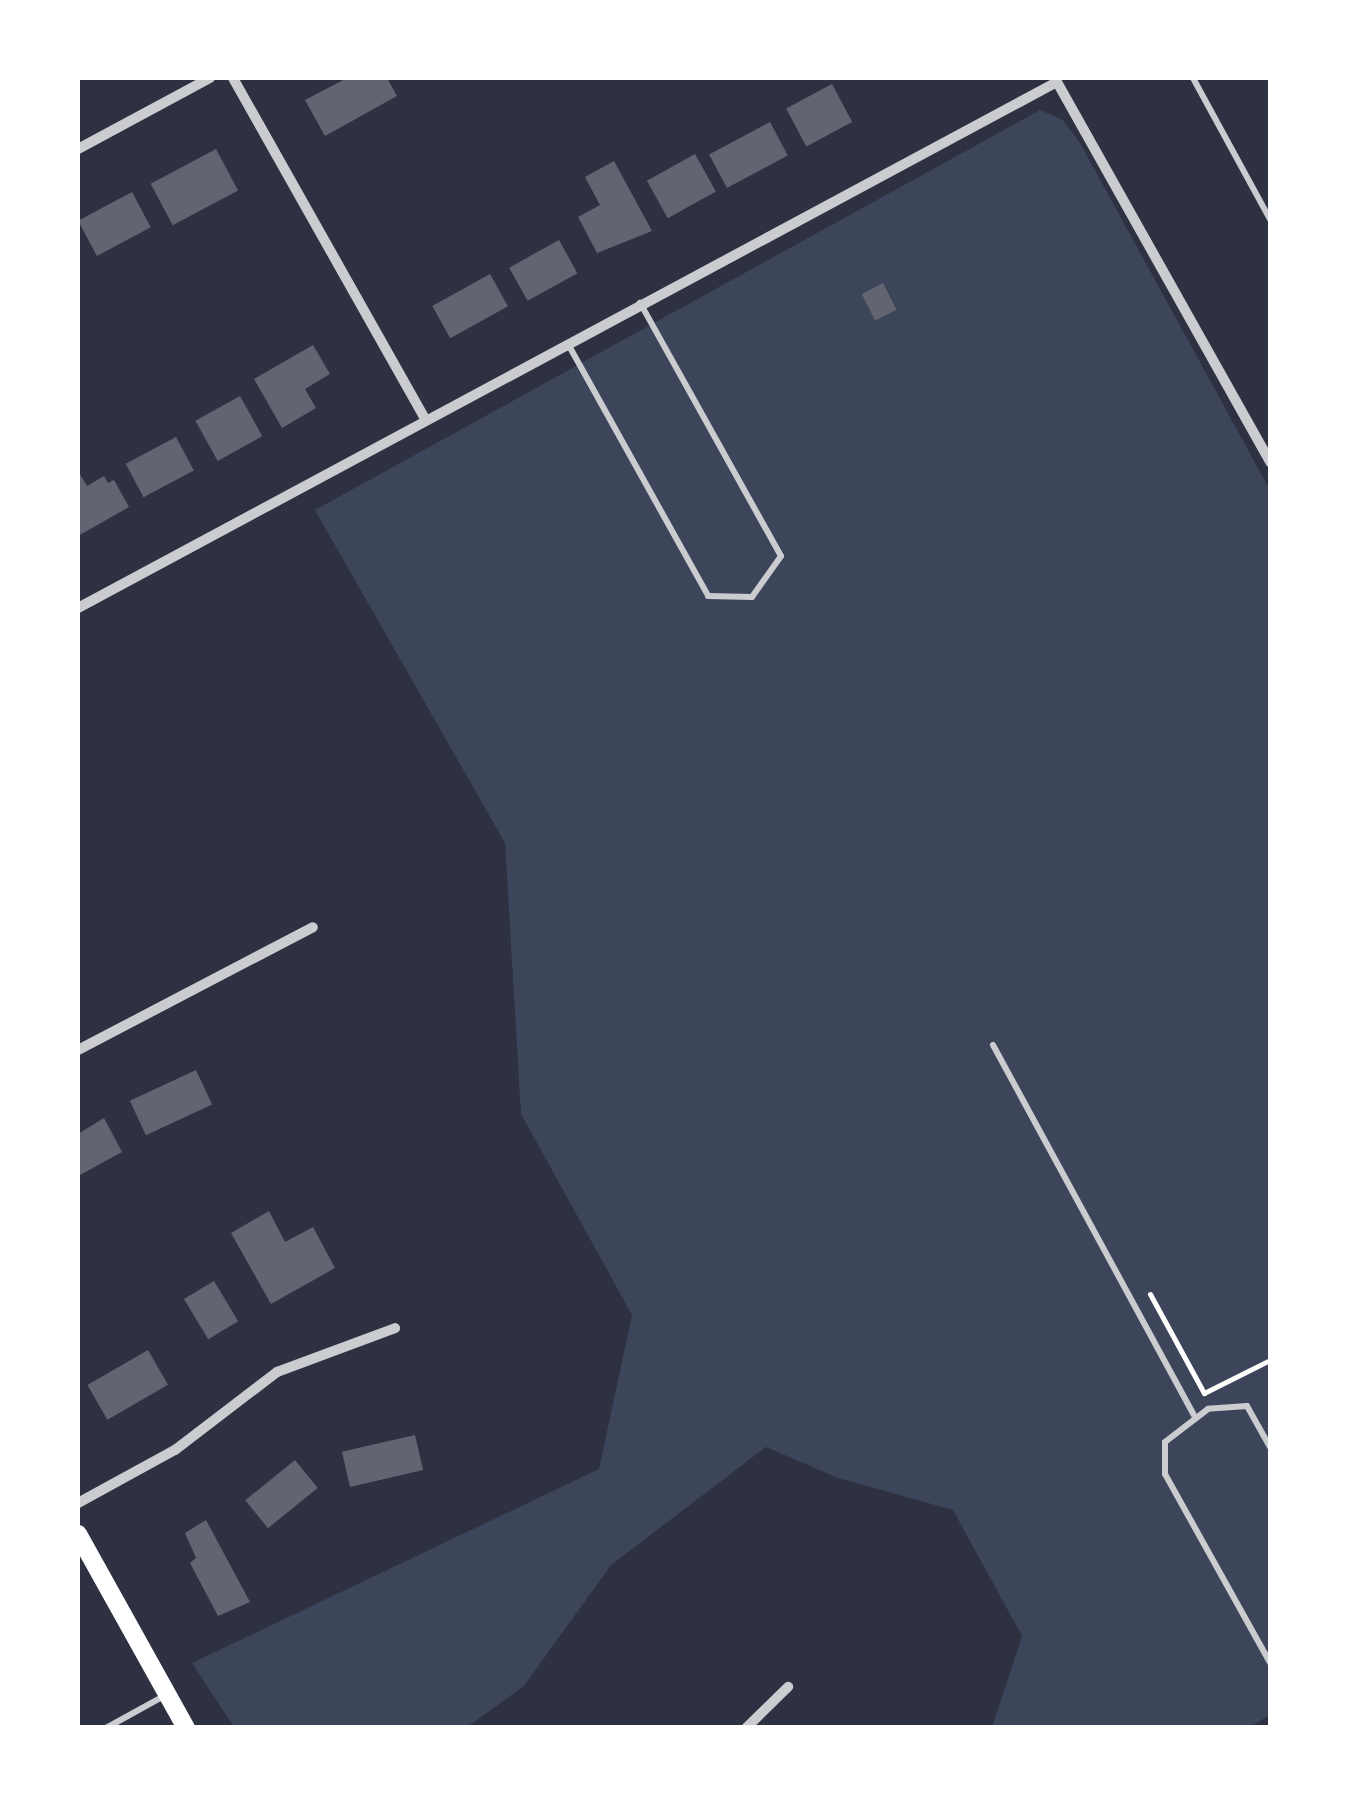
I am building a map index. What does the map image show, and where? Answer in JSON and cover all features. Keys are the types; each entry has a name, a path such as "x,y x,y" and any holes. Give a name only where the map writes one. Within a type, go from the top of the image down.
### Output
{"main road":[{"path":"78,1534 186,1728"}],"street":[{"path":"78,149 210,78"},
{"path":"233,78 424,417"},
{"path":"78,608 424,417 1062,80 1270,462"},
{"path":"78,1050 313,926"},
{"path":"78,1503 175,1450 277,1372 395,1328"},
{"path":"746,1728 788,1686"}],"lane":[{"path":"1193,78 1270,220"},
{"path":"566,341 708,596 752,598 780,556 639,302"},
{"path":"994,1045 1194,1417"},
{"path":"1270,1448 1247,1406 1194,1417 1165,1442 1165,1474 1270,1663"},
{"path":"106,1728 167,1694"}],"path":[{"path":"1147,1289 1204,1393 1270,1360"}],"shaded area":[{"path":"1040,110 1063,120 1080,143 1270,490 1270,1715 1248,1728 992,1727 1022,1636 953,1510 838,1478 766,1447 611,1565 524,1686 467,1727 234,1727 192,1663 599,1469 632,1315 521,1114 505,843 315,510"}],"building":[{"path":"347,78 387,78 397,96 325,136 305,100"},
{"path":"832,84 852,122 806,146 786,108"},
{"path":"770,122 788,156 727,188 709,154"},
{"path":"216,149 238,190 173,225 151,184"},
{"path":"695,154 716,192 668,218 647,181"},
{"path":"614,161 652,231 597,253 578,217 600,205 585,177"},
{"path":"132,192 151,227 97,256 78,221"},
{"path":"559,240 577,273 528,301 509,268"},
{"path":"490,274 508,306 450,338 432,306"},
{"path":"883,283 897,310 875,321 862,294"},
{"path":"313,345 330,374 305,389 316,408 282,428 254,379"},
{"path":"240,396 262,436 218,461 195,421"},
{"path":"176,437 194,471 144,497 126,464"},
{"path":"78,471 87,486 104,476 108,483 114,480 129,507 78,536"},
{"path":"196,1070 212,1104 146,1135 130,1101"},
{"path":"104,1118 122,1152 80,1175 78,1134"},
{"path":"269,1211 285,1242 313,1227 335,1268 271,1304 231,1233"},
{"path":"214,1281 238,1321 208,1339 184,1299"},
{"path":"148,1350 168,1385 107,1420 87,1385"},
{"path":"415,1435 423,1470 350,1487 342,1452"},
{"path":"295,1460 318,1488 268,1528 245,1500"},
{"path":"206,1520 250,1602 218,1616 190,1563 196,1558 185,1533"}]}
